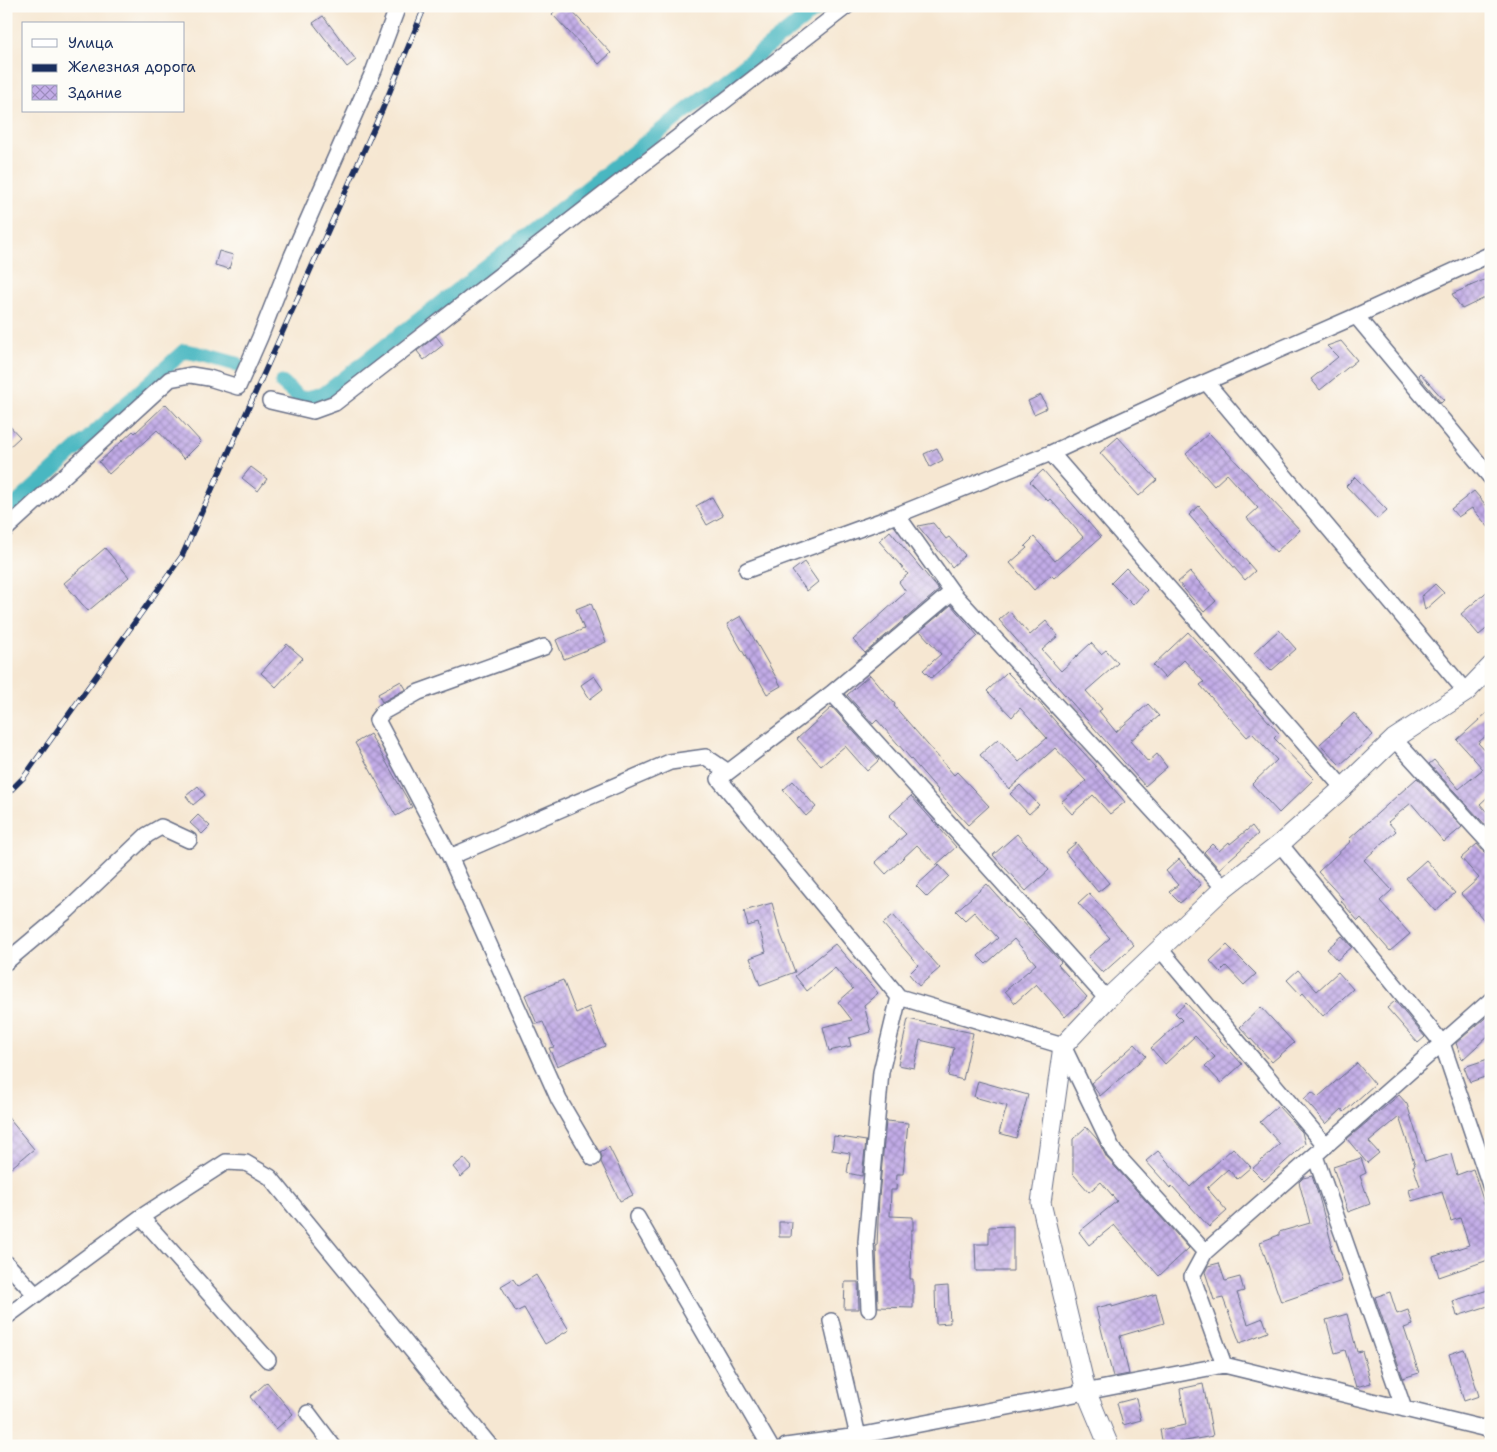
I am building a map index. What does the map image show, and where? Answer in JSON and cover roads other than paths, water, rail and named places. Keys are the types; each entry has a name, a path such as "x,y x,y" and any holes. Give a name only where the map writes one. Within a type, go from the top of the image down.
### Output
{"street":[{"path":"6,529 170,379 191,375 210,378 238,387 292,256 374,70 398,6"},
{"path":"270,402 313,411 335,402 846,6"},
{"path":"747,570 897,515 1051,453 1491,254"},
{"path":"1356,316 1491,478"},
{"path":"1206,382 1466,692"},
{"path":"1051,453 1343,788"},
{"path":"897,515 952,592 1224,888"},
{"path":"952,592 832,694 719,779 899,997 1063,1046 1114,1152 1205,1252"},
{"path":"544,647 419,692 383,712 377,720 450,857 559,1100 593,1158"},
{"path":"1109,1446 1086,1391 1041,1203 1063,1046 1107,999 1224,888 1280,844 1394,739 1466,692 1491,666"},
{"path":"832,694 1107,999"},
{"path":"1394,739 1491,846"},
{"path":"450,857 670,762 706,757 728,772"},
{"path":"6,962 68,910 146,835 161,827 189,840"},
{"path":"1280,844 1442,1043 1491,1188"},
{"path":"1160,949 1320,1151 1404,1409"},
{"path":"869,1309 866,1242 881,1072 899,997"},
{"path":"1224,1365 1192,1276 1205,1252 1491,1000"},
{"path":"6,1317 141,1217 226,1162 246,1163 270,1177 490,1446"},
{"path":"141,1217 268,1360"},
{"path":"637,1217 770,1446"},
{"path":"6,1263 35,1294"},
{"path":"831,1322 858,1436"},
{"path":"786,1446 858,1436 1224,1365 1491,1430"},
{"path":"308,1413 333,1446"}],"waterway":[{"path":"282,383 301,399 324,394 820,6"},
{"path":"6,513 184,351 237,364"}],"railway":[{"path":"6,795 24,777 182,556 383,108 425,6"}]}
